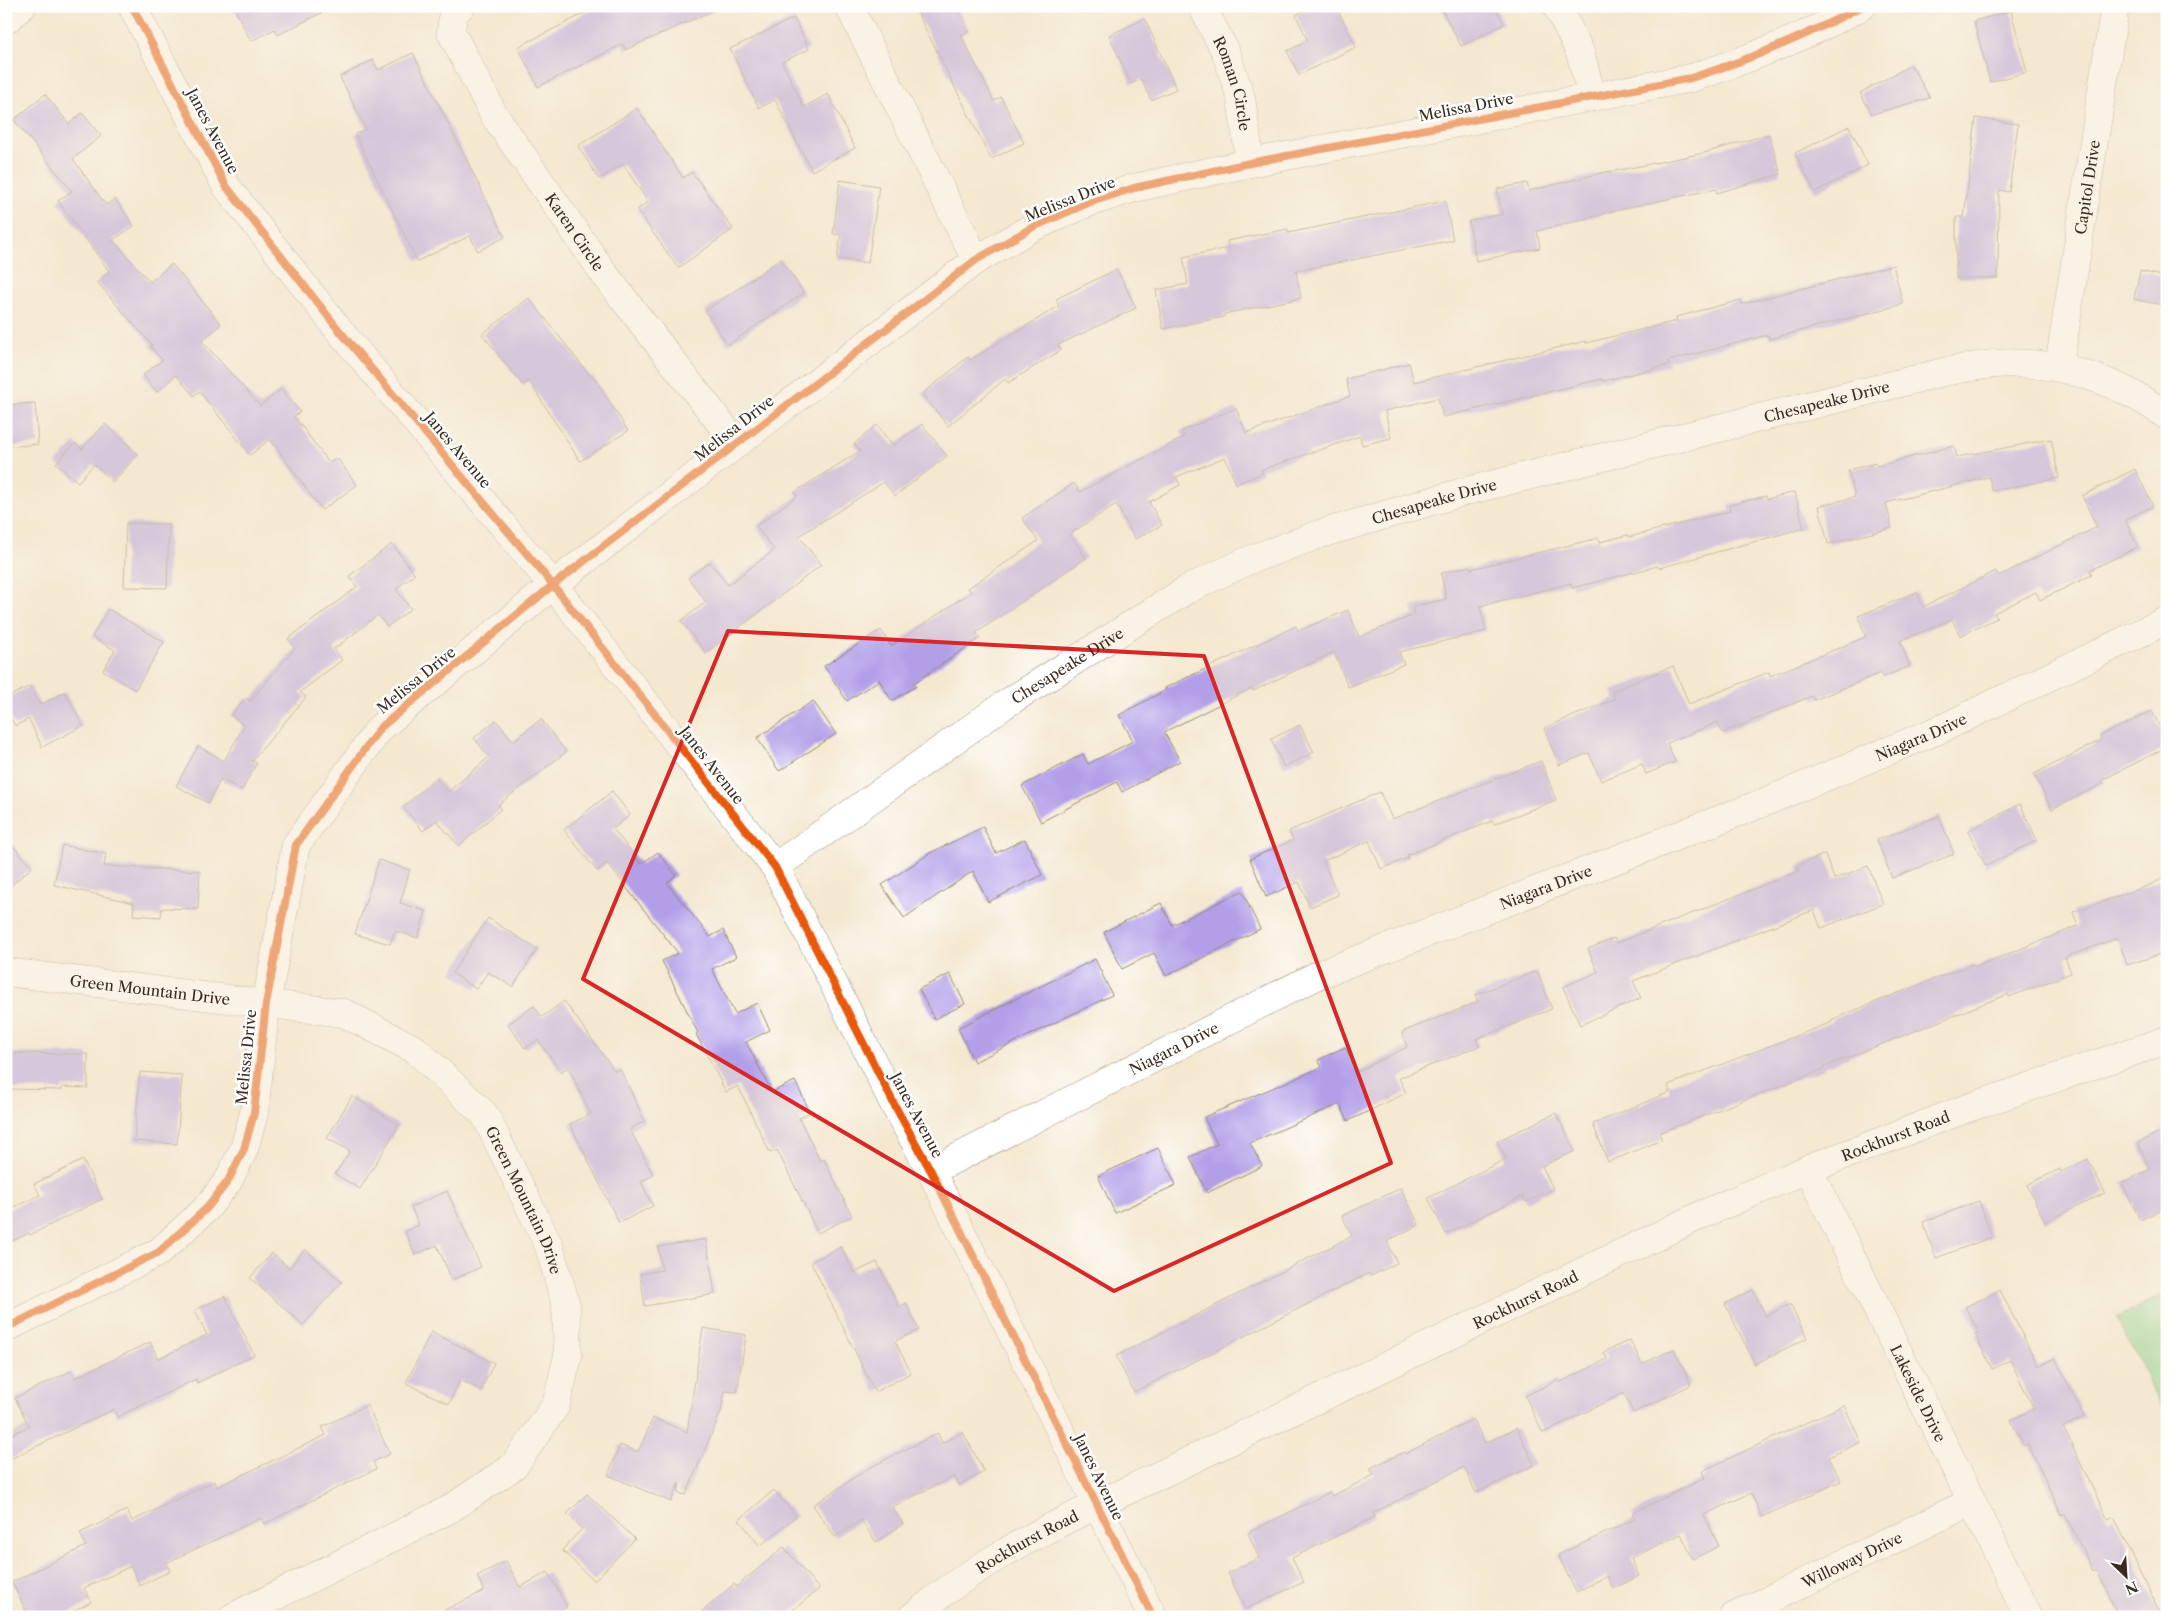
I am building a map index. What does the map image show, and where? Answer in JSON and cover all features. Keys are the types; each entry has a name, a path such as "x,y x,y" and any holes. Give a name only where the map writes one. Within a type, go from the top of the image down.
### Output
{"street":[{"path":"6,20 22,6"},
{"name":"Janes Avenue","path":"132,6 226,186 338,329 553,585 775,868 895,1106 931,1171 1153,1617"},
{"name":"Karen Circle","path":"461,6 453,14 451,32 494,115 605,275 736,443"},
{"path":"849,6 976,260"},
{"name":"Roman Circle","path":"1202,6 1226,53 1241,98 1250,163"},
{"path":"1557,6 1580,52 1592,97"},
{"name":"Melissa Drive","path":"6,1328 159,1252 207,1208 228,1181 244,1149 254,1113 266,1004 296,845 380,728 553,585 976,260 1033,227 1088,203 1134,188 1250,163 1691,78 1752,59 1820,29 1862,6"},
{"name":"Capitol Drive","path":"2059,367 2115,6"},
{"name":"Chesapeake Drive","path":"775,868 1012,700 1180,594 1247,562 1320,534 1463,492 1948,371 1994,364 2059,367 2104,382 2140,399 2167,416"},
{"name":"Niagara Drive","path":"931,1171 1318,975 1765,802 1943,728 2167,620"},
{"name":"Green Mountain Drive","path":"6,972 344,1012 416,1050 484,1115 548,1246 566,1305 568,1356 556,1405 514,1466 450,1509 232,1617"},
{"name":"Rockhurst Road","path":"912,1617 948,1587 1034,1535 1694,1219 1808,1169 1965,1109 2167,1040"},
{"name":"Lakeside Drive","path":"1808,1169 2029,1617"},
{"name":"Willoway Drive","path":"1733,1617 1971,1502"}],"highlighted area":[{"path":"728,631 1204,656 1391,1163 1114,1291 583,979"}],"green space":[{"path":"2167,1292 2167,1417 2117,1318"}],"building":[{"path":"233,6 335,6 278,35 275,29 251,41"},
{"path":"599,6 723,6 625,50 623,44 538,87 518,47"},
{"path":"914,6 956,6 969,31 961,35 994,101 1001,97 1024,143 991,159"},
{"path":"1313,6 1336,6 1356,47 1299,75 1287,51 1308,41 1296,15"},
{"path":"1440,6 1495,6 1504,24 1461,46"},
{"path":"2011,11 2027,72 1990,82 1974,21"},
{"path":"794,18 809,49 782,62 804,107 828,94 855,148 812,171 775,100 759,108 730,49"},
{"path":"1145,19 1176,89 1151,100 1141,79 1131,84 1109,35"},
{"path":"413,53 505,237 478,251 470,236 417,261 355,134 366,129 340,77 373,60 378,70"},
{"path":"1911,65 1930,98 1872,114 1860,93"},
{"path":"45,94 69,124 82,113 101,136 73,159 106,205 115,199 134,226 113,240 150,282 172,264 221,324 202,341 260,406 281,389 300,412 294,416 329,463 337,458 357,485 322,510 270,439 250,455 199,391 194,396 176,375 157,392 143,375 162,360 150,346 152,345 97,282 109,271 58,201 72,191 14,120"},
{"path":"637,108 683,178 692,172 733,229 678,268 637,210 648,202 623,164 599,179 578,146"},
{"path":"1976,118 2018,124 2009,192 1999,190 1998,278 1956,278 1956,217 1964,217"},
{"path":"1849,126 1868,165 1815,192 1795,153"},
{"path":"1769,134 1781,174 1717,193 1716,189 1634,206 1537,231 1540,248 1476,261 1469,221 1502,214 1497,189 1527,183 1529,191 1610,171 1704,153"},
{"path":"840,180 879,186 868,263 837,259 841,235 833,234"},
{"path":"1445,201 1453,240 1296,271 1301,298 1224,314 1224,317 1163,329 1156,290 1188,284 1183,257 1229,248 1227,241 1288,229 1288,233"},
{"path":"781,259 804,293 728,345 705,311"},
{"path":"1893,265 1903,304 1769,339 1768,335 1668,361 1669,365 1443,417 1438,398 1385,411 1391,438 1362,445 1360,436 1261,470 1263,473 1236,484 1225,457 1176,477 1180,485 1149,502 1162,525 1135,539 1116,504 1070,534 1086,558 976,633 980,638 914,683 916,686 892,701 879,680 847,701 824,666 881,630 891,646 971,592 968,588 1038,541 1022,518 1074,483 1080,492 1184,437 1181,431 1236,408 1246,433 1350,396 1346,379 1409,363 1414,382 1677,321 1676,317 1741,300 1742,304"},
{"path":"1117,269 1136,308 1058,345 1061,350 1008,383 1005,379 948,426 922,394 968,357 970,360 1059,306 1056,299"},
{"path":"2140,271 2167,277 2167,306 2134,299"},
{"path":"529,298 591,377 593,376 628,431 580,461 529,381 523,385 482,334"},
{"path":"35,403 38,444 6,447 6,405"},
{"path":"105,424 138,454 113,482 94,464 78,482 56,463 75,443 82,449"},
{"path":"922,424 947,456 895,496 884,482 799,536 821,565 706,653 681,621 706,602 688,578 710,562 728,585 774,550 756,526 797,496 795,492 860,451 854,444 877,425 893,446"},
{"path":"2051,439 2059,478 1992,491 1989,477 1886,503 1892,528 1828,544 1819,506 1855,497 1848,470 1876,463 1877,466 1954,446 1957,457"},
{"path":"2135,469 2153,506 2125,520 2138,547 2090,570 2092,575 2040,600 2036,592 1994,613 1997,618 1960,636 1952,619 1900,641 1910,666 1883,677 1881,673 1814,700 1812,696 1722,733 1718,722 1667,743 1675,762 1646,774 1642,764 1601,781 1589,753 1559,765 1544,728 1615,699 1612,691 1673,666 1689,704 1769,672 1770,676 1866,637 1858,616 1917,592 1923,607 1996,571 1999,576 2097,527 2082,496"},
{"path":"1795,492 1804,528 1659,568 1658,566 1572,588 1571,583 1480,606 1486,631 1399,652 1404,664 1348,687 1334,652 1253,691 1252,688 1164,732 1180,761 1122,792 1117,782 1041,822 1022,786 1083,754 1088,764 1133,741 1119,715 1166,690 1165,688 1296,626 1298,631 1348,610 1359,637 1414,615 1412,607 1446,599 1441,573 1470,566 1471,569 1599,538 1600,542 1628,535 1629,537 1730,511 1729,505 1766,496 1767,499"},
{"path":"126,523 169,524 167,588 124,587"},
{"path":"392,544 415,574 396,589 411,609 387,627 378,615 334,649 342,660 300,692 306,697 252,761 257,763 242,790 221,779 208,803 176,786 198,746 224,761 244,726 231,715 246,698 250,701 295,648 288,639 357,587 349,576"},
{"path":"108,609 164,642 135,690 103,670 115,650 92,637"},
{"path":"30,686 40,705 65,692 83,726 42,747 29,719 15,726 6,710 6,698"},
{"path":"813,701 836,734 779,771 757,738"},
{"path":"2152,711 2167,741 2167,747 2102,780 2104,783 2052,809 2034,774 2101,740 2100,736"},
{"path":"541,719 566,752 498,805 501,809 459,846 436,820 423,831 403,807 436,778 448,792 489,757 474,738 496,720 513,741"},
{"path":"1300,725 1314,752 1284,767 1271,739"},
{"path":"1541,761 1556,800 1494,824 1492,821 1407,855 1408,858 1381,869 1369,841 1323,861 1338,895 1310,907 1299,882 1266,897 1250,859 1293,840 1289,831 1380,792 1392,819"},
{"path":"612,791 630,815 613,829 641,864 658,852 676,875 667,883 710,937 723,930 736,957 712,969 735,1014 757,1003 770,1030 746,1042 772,1092 795,1081 810,1112 799,1118 820,1161 824,1159 852,1216 818,1233 777,1150 770,1153 738,1086 726,1092 696,1034 698,1033 662,961 678,953 607,863 597,871 564,830"},
{"path":"2020,804 2037,840 1986,866 1968,831"},
{"path":"1939,816 1954,854 1892,878 1877,840"},
{"path":"983,827 996,853 1025,839 1042,875 988,902 973,871 904,918 882,885 930,853"},
{"path":"6,838 32,867 6,890"},
{"path":"62,845 106,854 104,866 200,871 198,909 162,908 161,917 133,915 134,903 54,885"},
{"path":"1825,854 1834,879 1868,866 1883,904 1821,928 1814,910 1633,981 1641,998 1580,1025 1563,987 1598,972 1588,949 1614,938 1617,943 1799,871 1797,866"},
{"path":"379,860 410,870 400,903 426,911 418,938 395,931 390,944 355,934"},
{"path":"2167,876 2167,952 2127,965 2118,938 2065,957 2071,973 2009,997 2008,994 1824,1067 1824,1069 1659,1133 1662,1140 1608,1162 1593,1124 1670,1092 1668,1085 1832,1022 1831,1020 1893,995 1973,964 1975,967 2078,926 2073,912 2150,885"},
{"path":"1242,891 1260,929 1166,976 1154,953 1122,969 1104,932 1161,903 1172,925"},
{"path":"488,918 537,949 513,987 488,972 476,989 452,973"},
{"path":"1095,959 1112,995 974,1062 958,1028"},
{"path":"1537,971 1552,1009 1476,1039 1479,1046 1399,1078 1406,1093 1348,1121 1340,1104 1250,1143 1262,1166 1207,1193 1190,1157 1217,1144 1204,1117 1322,1067 1318,1060 1345,1047 1357,1072 1407,1047 1402,1032 1478,1002 1475,995"},
{"path":"950,974 965,1004 934,1019 919,989"},
{"path":"564,1001 615,1071 620,1069 645,1121 630,1129 653,1175 641,1182 653,1206 619,1223 570,1124 591,1114 568,1067 561,1072 538,1040 525,1048 508,1024 534,1006 542,1017"},
{"path":"9,1053 88,1054 88,1088 62,1087 62,1090 8,1089"},
{"path":"140,1072 182,1075 177,1144 134,1141"},
{"path":"352,1096 399,1125 360,1189 335,1174 350,1151 327,1138"},
{"path":"1556,1113 1575,1151 1542,1166 1553,1189 1526,1202 1523,1196 1446,1234 1428,1198 1506,1159 1497,1141"},
{"path":"2167,1128 2167,1207 2140,1220 2122,1183 2150,1169 2138,1143"},
{"path":"1158,1148 1176,1185 1115,1213 1098,1176"},
{"path":"2088,1159 2105,1193 2045,1222 2027,1185 2060,1169 2061,1172"},
{"path":"83,1160 102,1199 30,1235 29,1233 6,1244 6,1211 40,1195 34,1184"},
{"path":"1401,1188 1419,1225 1387,1241 1397,1263 1371,1276 1369,1273 1134,1392 1116,1356 1352,1236 1342,1216"},
{"path":"447,1191 481,1267 452,1280 437,1245 415,1255 405,1231 419,1225 411,1207"},
{"path":"1979,1201 1992,1237 1936,1258 1923,1222"},
{"path":"706,1239 715,1294 645,1306 640,1274 662,1270 658,1247"},
{"path":"841,1247 854,1273 877,1262 899,1307 906,1303 919,1330 895,1341 911,1373 875,1392 811,1262"},
{"path":"305,1249 342,1282 303,1325 250,1278 272,1253 289,1268"},
{"path":"1753,1290 1766,1316 1790,1304 1807,1338 1755,1364 1725,1304"},
{"path":"2000,1290 2038,1366 2055,1358 2084,1417 2063,1427 2108,1520 2114,1517 2162,1617 2120,1617 2096,1569 2093,1571 2065,1514 2062,1515 2028,1444 2024,1446 2011,1420 2034,1409 2010,1360 1992,1369 1975,1334 1979,1332 1965,1307"},
{"path":"225,1296 254,1355 197,1383 196,1379 117,1417 114,1409 6,1461 6,1437 29,1426 15,1398 71,1371 75,1378 150,1342 158,1359 207,1335 195,1310"},
{"path":"703,1328 746,1335 737,1392 725,1391 721,1411 686,1495 678,1493 679,1483 671,1502 608,1475 620,1445 638,1452 653,1418 687,1432"},
{"path":"431,1332 494,1363 481,1390 460,1380 449,1404 406,1383"},
{"path":"1630,1340 1642,1364 1674,1349 1691,1385 1633,1413 1624,1393 1543,1433 1525,1396 1558,1380 1559,1383 1607,1359 1604,1352"},
{"path":"367,1405 390,1454 373,1462 376,1469 264,1524 261,1518 166,1563 170,1571 140,1586 131,1566 84,1588 91,1602 61,1617 29,1617 12,1582 86,1546 80,1533 127,1510 132,1521 215,1481 217,1487 326,1435 322,1427"},
{"path":"1844,1405 1861,1442 1829,1457 1841,1481 1762,1517 1751,1493 1704,1515 1719,1546 1693,1559 1681,1534 1631,1558 1639,1576 1613,1589 1607,1576 1576,1592 1558,1555 1635,1519 1632,1513 1705,1478 1702,1471"},
{"path":"1473,1419 1485,1443 1517,1428 1534,1465 1476,1493 1464,1467 1373,1513 1375,1517 1292,1558 1304,1582 1245,1609 1228,1573 1259,1558 1248,1533 1330,1492 1332,1496 1374,1475 1370,1468 1404,1452 1405,1454"},
{"path":"963,1432 984,1472 959,1485 954,1476 892,1507 903,1524 876,1542 861,1520 835,1537 813,1505 869,1468 938,1433 942,1443"},
{"path":"774,1490 796,1516 760,1546 739,1520"},
{"path":"587,1494 635,1539 594,1581 562,1550 582,1529 567,1514"},
{"path":"784,1547 819,1589 784,1617 696,1617 734,1584 736,1587"},
{"path":"506,1561 520,1587 548,1572 567,1607 550,1617 430,1617 484,1591 477,1576"}],"cycle path":[{"path":"132,6 226,186 338,329 553,585 775,867 895,1106 931,1171 1153,1617"},
{"path":"6,1328 159,1252 207,1208 228,1181 244,1149 254,1113 266,1004 296,845 380,728 553,585 976,260 1033,227 1088,203 1134,188 1250,163 1691,78 1778,46 1862,6"}]}
